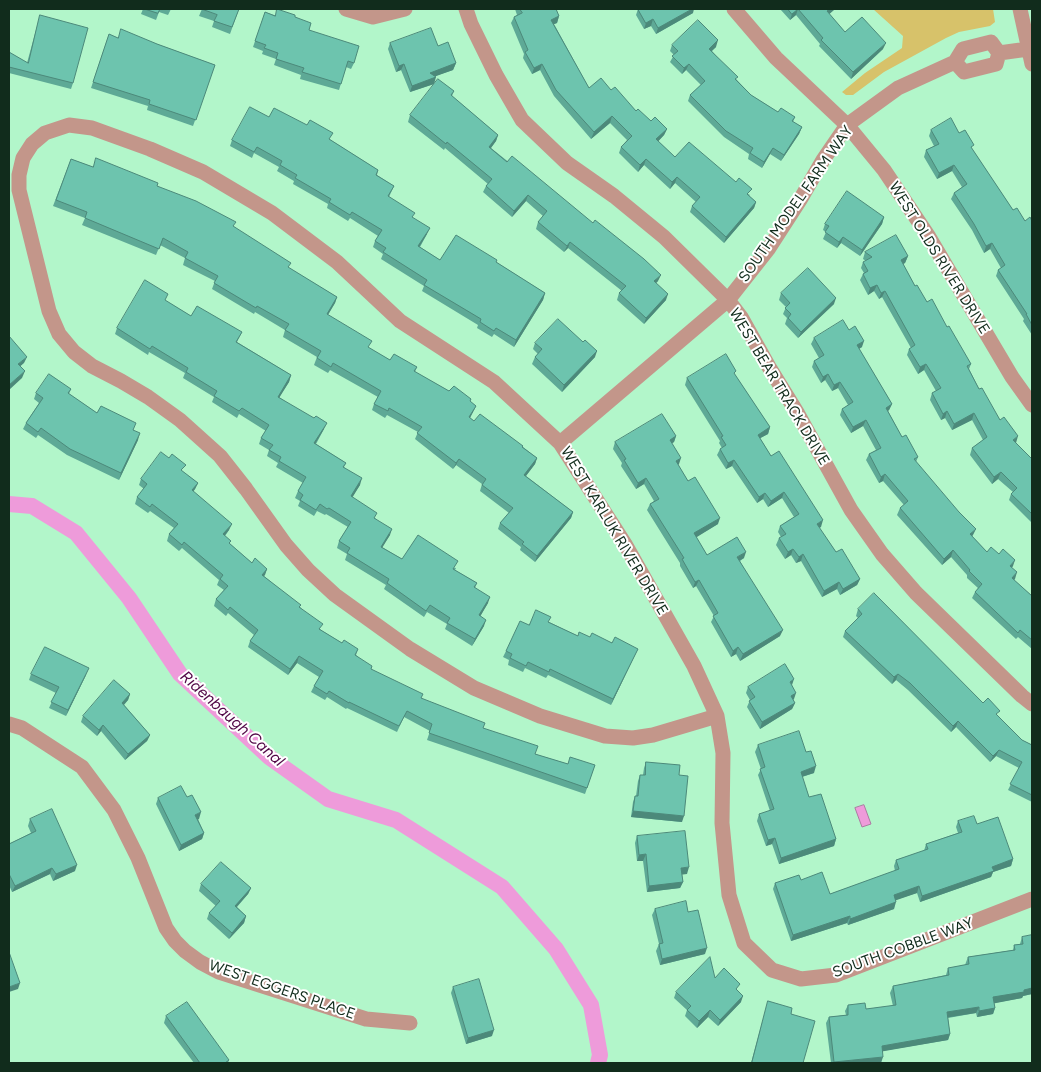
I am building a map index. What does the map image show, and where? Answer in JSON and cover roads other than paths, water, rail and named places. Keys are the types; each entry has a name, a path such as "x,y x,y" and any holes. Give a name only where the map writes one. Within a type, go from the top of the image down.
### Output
{"street":[{"path":"346,9 373,17 405,9"},
{"name":"WEST BEAR TRACK DRIVE","path":"466,9 471,24 492,67 522,120 567,163 614,196 664,237 728,300 741,317 798,414 850,510 882,554 916,593 1032,704"},
{"name":"WEST OLDS RIVER DRIVE","path":"734,9 776,58 847,125 884,170 929,237 997,352 1032,405"},
{"path":"1020,9 1032,64"},
{"name":"SOUTH MODEL FARM WAY","path":"560,443 728,300 769,248 823,160 847,125 898,88 955,62 963,48 990,42 998,53"},
{"path":"955,62 964,72 996,64 998,53 1028,49"},
{"name":"WEST KARLUK RIVER DRIVE","path":"716,716 653,735 632,738 605,736 540,716 474,688 410,649 335,596 286,545 220,456 180,420 148,397 92,366 74,352 60,334 49,311 20,190 19,175 23,158 32,144 45,133 68,125 92,128 150,149 203,172 272,213 337,262 400,320 494,382 560,443 625,544 694,666 716,716 723,753 722,823 729,895 744,943 772,970"},
{"name":"WEST EGGERS PLACE","path":"9,724 22,728 82,767 114,810 138,858 166,928 185,951 219,972 366,1019 410,1024"},
{"name":"SOUTH COBBLE WAY","path":"772,970 801,979 836,975 1032,899"}],"waterway":[{"name":"Ridenbaugh Canal","path":"9,504 32,506 76,533 129,598 180,674 269,757 328,799 396,820 502,887 556,949 591,1005 600,1055 598,1063"}]}
